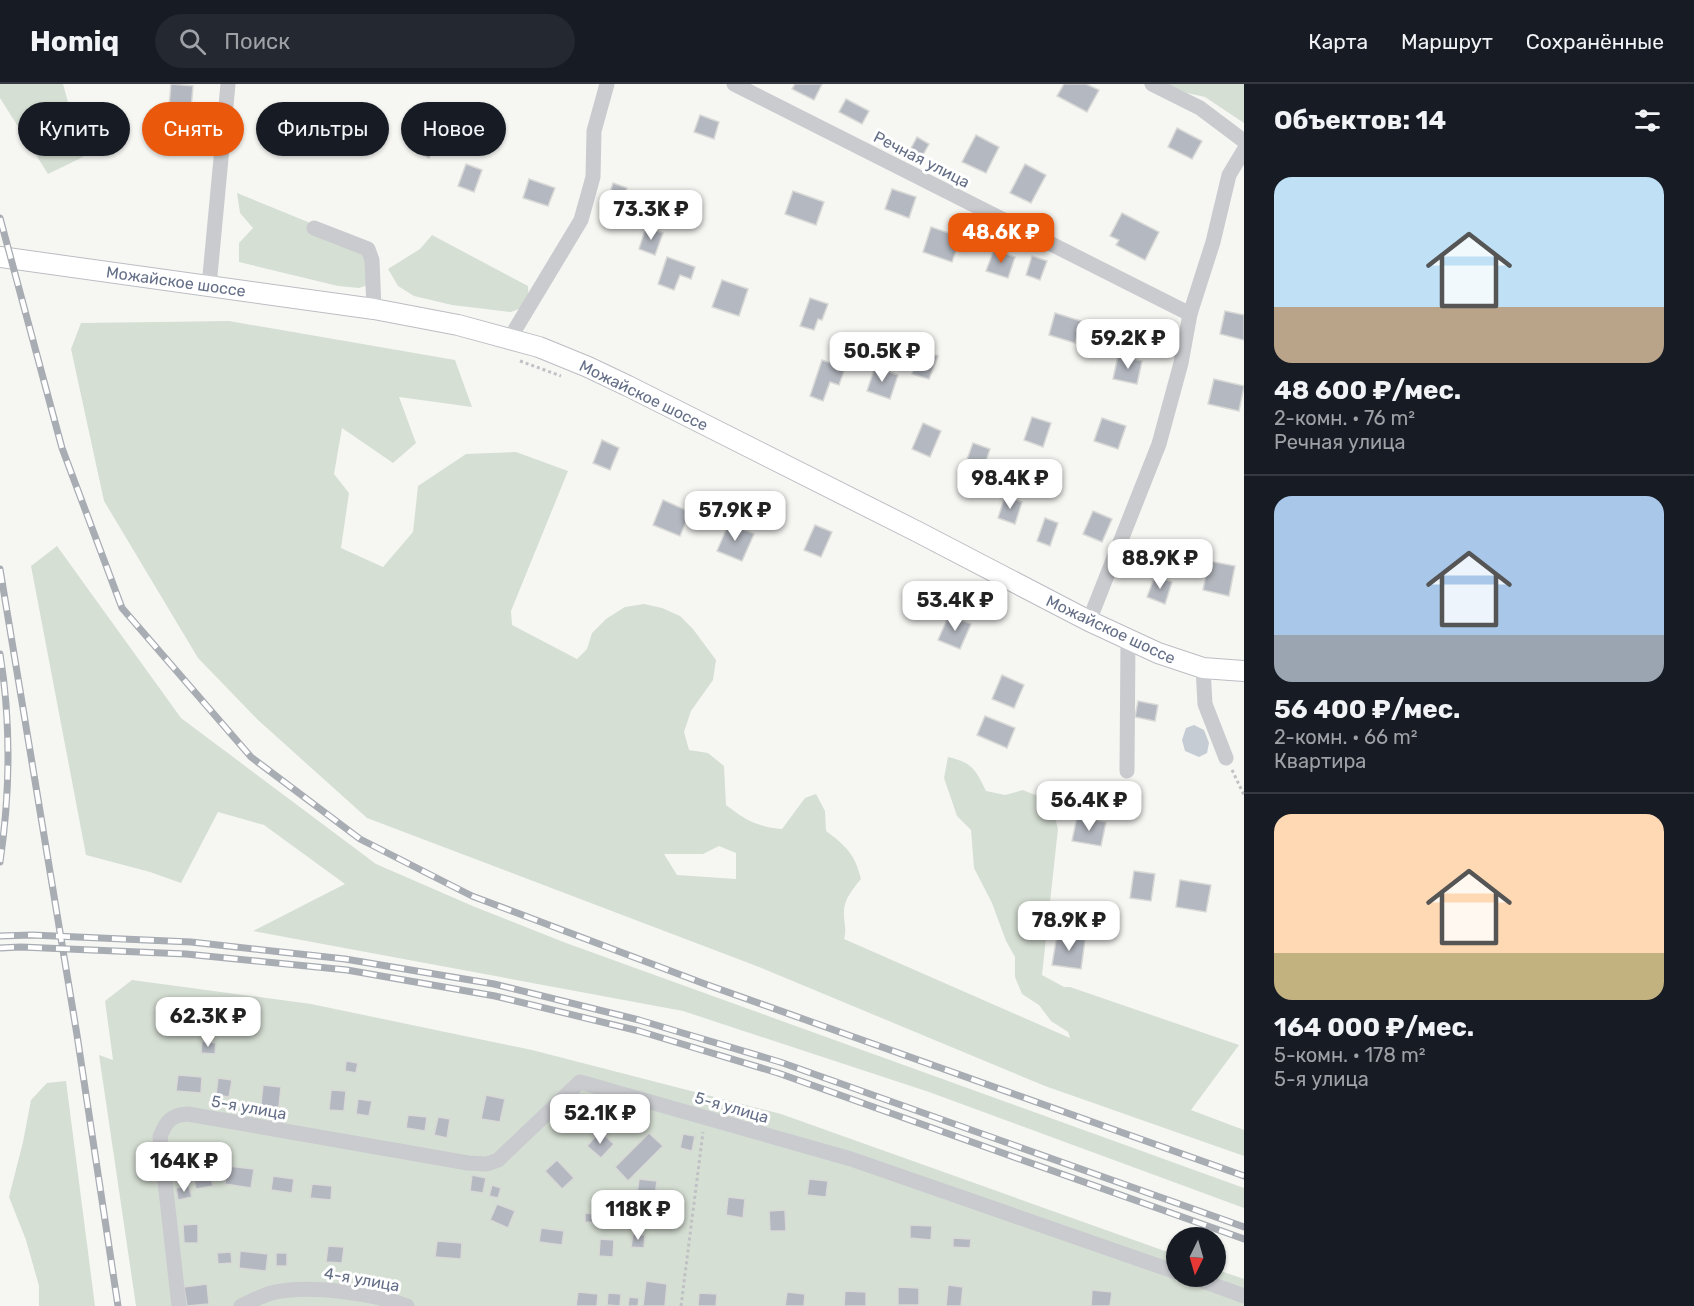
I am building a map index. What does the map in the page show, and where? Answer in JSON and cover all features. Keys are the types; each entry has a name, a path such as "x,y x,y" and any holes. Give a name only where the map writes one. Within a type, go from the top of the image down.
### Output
{"main road":[{"name":"Можайское шоссе","path":"0,257 374,309 458,325 510,338 588,367 628,386 1089,621 1158,653 1203,668 1244,671"}],"street":[{"path":"209,286 228,84"},
{"path":"510,338 581,220 593,177 594,131 607,84"},
{"name":"Речная улица","path":"734,84 1190,314"},
{"path":"1152,84 1200,108 1244,141"},
{"path":"1089,621 1159,444 1181,363 1190,314 1213,242 1229,176 1244,150"},
{"path":"314,228 368,249 372,260 374,309"},
{"path":"1127,771 1128,639"},
{"path":"1203,668 1205,704 1226,758"},
{"name":"5-я улица","path":"178,1306 160,1137 165,1124 174,1115 188,1114 468,1163 487,1164 498,1160 580,1082 851,1160 1166,1269"},
{"path":"1219,1287 1244,1296"},
{"name":"4-я улица","path":"241,1306 272,1293 315,1289 362,1295 407,1306"},
{"path":"1239,1306 1244,1303"}],"path":[{"path":"513,358 568,379"},
{"path":"1226,758 1244,795"},
{"path":"681,1306 705,1118"}],"shaded area":[{"path":"0,84 63,84 68,102 18,102 18,126 0,98"},
{"path":"1160,84 1244,84 1244,123 1205,97 1165,88"},
{"path":"37,156 83,156 83,157 48,174"},
{"path":"237,193 357,242 377,282 359,288 338,286 239,262 239,243 253,228 240,213"},
{"path":"432,235 528,286 529,305 511,312 452,305 414,296 398,286 388,269 420,249"},
{"path":"229,321 455,360 472,407 399,397 416,443 393,463 342,428 334,474 349,493 341,548 383,567 413,532 418,486 466,454 516,452 568,471 511,611 512,625 577,659 587,649 592,633 606,619 625,607 644,604 662,608 680,616 693,629 716,660 713,680 691,711 684,732 689,750 708,753 724,766 726,805 746,819 759,824 782,829 805,798 816,794 825,811 826,831 849,851 861,879 845,904 844,939 1070,1038 1068,1032 1051,1021 1039,1005 1022,994 1015,977 1015,957 974,868 971,830 957,816 944,778 948,757 972,768 986,791 1005,795 1023,790 1040,797 1053,810 1058,829 1042,975 1064,987 1070,987 1239,1045 1191,1110 1244,1130 1244,1156 1045,1086 759,967 367,818 258,720 198,658 104,501 71,349 81,323","holes":["719,846 736,853 736,879 677,875 664,854 703,854"]},
{"path":"57,546 181,718 376,864 566,943 1244,1188 1244,1208 929,1092 683,1011 253,931 345,884 264,825 218,812 181,883 86,855 31,566"},
{"path":"1194,725 1204,730 1209,743 1207,753 1199,757 1185,751 1182,740 1186,728"},
{"path":"132,980 311,1004 532,1050 781,1114 1166,1251 1166,1287 1226,1287 1226,1273 1244,1279 1244,1306 136,1306 99,1055 113,1060 105,1001"},
{"path":"66,1081 95,1306 39,1306 39,1286 26,1240 9,1197 31,1100 47,1083"}],"building":[{"path":"171,84 193,86 192,102 169,102"},
{"path":"795,84 822,84 814,100 792,89"},
{"path":"1064,84 1086,84 1099,90 1087,112 1057,96"},
{"path":"846,99 869,111 862,124 839,112"},
{"path":"700,115 719,122 714,139 694,132"},
{"path":"1177,128 1202,141 1192,159 1168,147"},
{"path":"976,135 999,147 986,173 962,162"},
{"path":"917,137 929,144 920,160 908,154"},
{"path":"466,164 482,170 474,192 458,186"},
{"path":"1025,164 1046,175 1031,203 1010,193"},
{"path":"529,179 555,188 548,206 523,198"},
{"path":"613,183 627,188 620,207 607,203"},
{"path":"892,189 916,197 909,218 885,209"},
{"path":"793,191 824,202 816,225 785,214"},
{"path":"1122,213 1159,232 1145,260 1116,245 1119,240 1110,236"},
{"path":"646,227 663,233 655,255 639,249"},
{"path":"931,227 961,237 952,262 923,252"},
{"path":"994,250 1015,257 1008,278 986,271"},
{"path":"1032,256 1047,261 1040,280 1026,275"},
{"path":"667,257 695,267 691,279 680,275 674,290 658,284"},
{"path":"722,280 748,289 739,316 712,307"},
{"path":"810,298 828,304 822,320 818,319 814,330 800,326"},
{"path":"1225,311 1244,315 1244,340 1220,334"},
{"path":"1055,313 1081,321 1075,343 1049,335"},
{"path":"920,350 938,356 929,379 912,374"},
{"path":"1118,356 1142,361 1137,384 1113,379"},
{"path":"822,360 845,368 839,385 830,382 823,401 810,396"},
{"path":"875,367 898,375 890,399 867,391"},
{"path":"1214,379 1244,386 1239,411 1208,404"},
{"path":"1032,417 1051,423 1043,447 1024,440"},
{"path":"1102,418 1126,426 1118,449 1094,441"},
{"path":"923,423 941,431 930,457 912,449"},
{"path":"602,440 619,448 610,470 593,463"},
{"path":"973,443 990,449 979,482 961,476"},
{"path":"1005,496 1022,502 1015,524 998,518"},
{"path":"663,500 690,512 680,536 653,525"},
{"path":"1093,511 1112,519 1102,542 1083,534"},
{"path":"1045,518 1058,523 1050,546 1037,541"},
{"path":"729,523 754,534 742,561 717,551"},
{"path":"815,525 832,532 821,557 804,550"},
{"path":"1209,561 1235,566 1229,596 1203,590"},
{"path":"1155,576 1172,582 1165,604 1147,597"},
{"path":"949,615 971,624 960,649 938,640"},
{"path":"1002,675 1024,685 1014,708 992,699"},
{"path":"1138,701 1158,705 1155,721 1135,717"},
{"path":"985,716 1015,728 1007,748 977,735"},
{"path":"1077,817 1106,822 1101,846 1072,841"},
{"path":"1134,871 1155,874 1151,901 1130,898"},
{"path":"1180,880 1211,885 1206,912 1176,907"},
{"path":"1057,935 1085,940 1081,969 1052,965"},
{"path":"202,1041 216,1043 215,1054 201,1053"},
{"path":"346,1061 358,1063 356,1073 345,1071"},
{"path":"178,1075 202,1077 201,1093 176,1091"},
{"path":"218,1078 232,1080 229,1097 216,1095"},
{"path":"263,1085 281,1087 278,1115 260,1113"},
{"path":"331,1090 346,1091 344,1111 329,1110"},
{"path":"486,1095 505,1099 500,1122 481,1119"},
{"path":"358,1099 372,1101 369,1116 356,1114"},
{"path":"408,1115 427,1117 425,1131 406,1128"},
{"path":"438,1117 450,1119 447,1138 434,1135"},
{"path":"600,1131 614,1144 601,1158 587,1146"},
{"path":"649,1133 663,1146 628,1181 615,1167"},
{"path":"683,1134 695,1136 692,1151 680,1148"},
{"path":"557,1160 574,1178 562,1189 545,1171"},
{"path":"228,1166 254,1169 251,1188 225,1184"},
{"path":"209,1168 213,1186 196,1189 192,1172"},
{"path":"472,1175 486,1178 483,1193 470,1191"},
{"path":"273,1176 294,1179 292,1193 271,1190"},
{"path":"639,1179 657,1181 655,1196 637,1194"},
{"path":"809,1179 828,1181 826,1197 807,1195"},
{"path":"312,1184 332,1186 331,1200 310,1198"},
{"path":"492,1185 501,1188 498,1198 489,1196"},
{"path":"189,1186 192,1197 178,1200 176,1188"},
{"path":"728,1197 745,1199 743,1218 726,1215"},
{"path":"497,1204 515,1211 508,1228 490,1220"},
{"path":"785,1210 786,1231 770,1231 769,1211"},
{"path":"585,1213 601,1215 601,1223 585,1222"},
{"path":"198,1224 198,1243 184,1243 183,1225"},
{"path":"910,1225 932,1226 931,1240 910,1238"},
{"path":"541,1228 564,1231 562,1245 539,1242"},
{"path":"633,1234 645,1235 644,1248 631,1247"},
{"path":"953,1238 971,1239 970,1248 953,1247"},
{"path":"600,1239 614,1240 613,1257 599,1256"},
{"path":"437,1241 462,1243 461,1259 435,1257"},
{"path":"328,1246 344,1247 342,1263 326,1262"},
{"path":"240,1251 268,1254 266,1271 239,1268"},
{"path":"231,1252 232,1263 218,1264 217,1253"},
{"path":"276,1253 287,1253 287,1266 276,1266"},
{"path":"646,1281 667,1284 665,1306 643,1306"},
{"path":"207,1284 209,1304 187,1306 184,1287"},
{"path":"948,1285 963,1287 961,1306 946,1306"},
{"path":"898,1287 919,1288 919,1305 898,1305"},
{"path":"1092,1290 1112,1292 1110,1306 1091,1306"},
{"path":"845,1291 866,1292 866,1306 844,1306"},
{"path":"578,1292 598,1294 597,1306 576,1306"},
{"path":"787,1292 805,1294 804,1306 785,1306"},
{"path":"608,1293 621,1294 620,1306 607,1305"},
{"path":"699,1293 717,1294 716,1306 698,1306"},
{"path":"629,1297 639,1298 638,1306 628,1306"}],"railway":[{"path":"0,218 62,448 122,608 251,757 360,839 472,896 705,984 1244,1176"},
{"path":"0,569 77,1035 118,1306"},
{"path":"0,654 4,680 8,758 6,810 0,862"},
{"path":"0,936 32,935 191,942 345,959 494,984 639,1020 780,1062 1244,1227"},
{"path":"0,948 186,954 347,970 495,996 639,1031 778,1073 1244,1239"}]}
